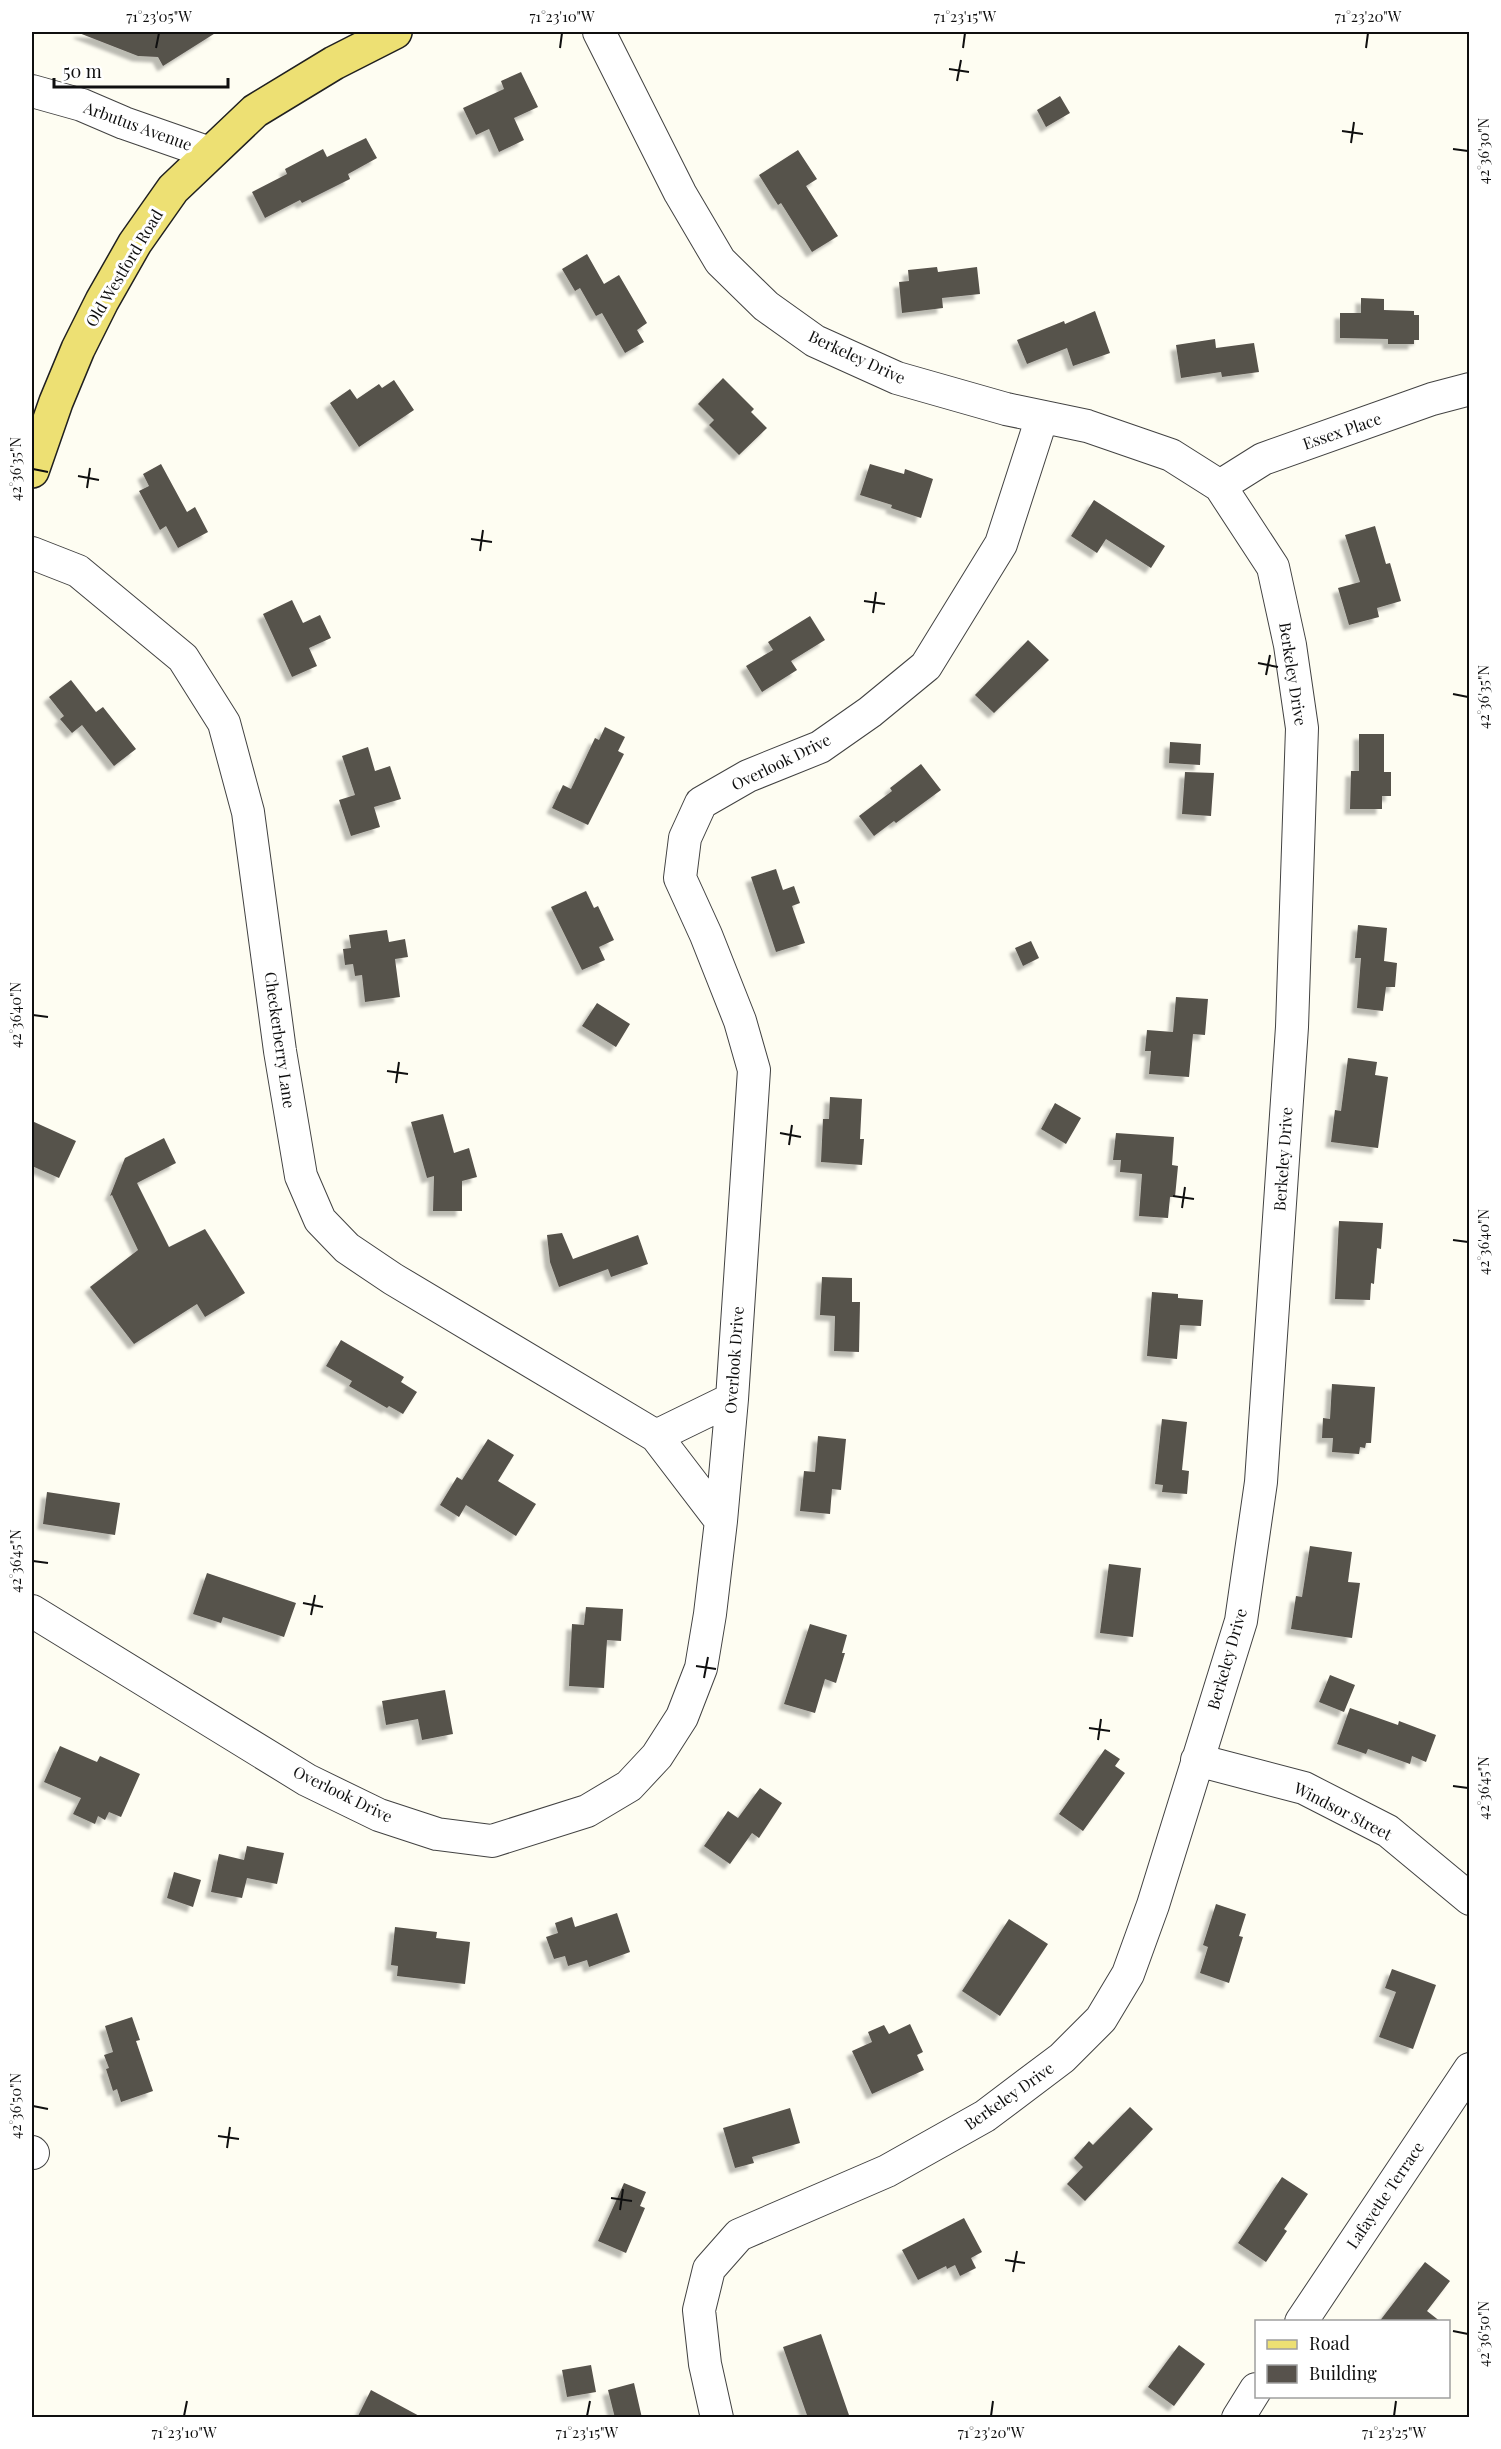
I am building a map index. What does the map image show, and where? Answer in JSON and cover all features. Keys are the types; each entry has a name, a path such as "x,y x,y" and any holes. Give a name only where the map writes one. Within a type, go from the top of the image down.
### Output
{"main road":[{"name":"Old Westford Road","path":"32,471 56,402 78,349 135,243 173,189 255,111 334,63 395,32"}],"street":[{"name":"Berkeley Drive","path":"599,32 680,193 720,261 766,306 815,340 897,378 1042,417 1087,426 1171,455 1221,486 1273,567 1290,645 1302,728 1292,1027 1261,1482 1241,1621 1153,1905 1128,1974 1101,2019 1062,2058 985,2116 887,2170 739,2235 710,2269 699,2310 705,2364 717,2418"},
{"name":"Arbutus Avenue","path":"32,91 82,105 124,123 210,153"},
{"name":"Essex Place","path":"1221,486 1263,459 1432,399 1470,389"},
{"name":"Overlook Drive","path":"32,1611 307,1780 379,1815 427,1831 492,1841 587,1811 629,1785 657,1756 682,1717 701,1668 710,1614 732,1399 754,1070 740,1021 706,935 680,878 685,838 701,803 748,776 820,747 870,712 926,666 1001,544 1042,417"},
{"name":"Checkerberry Lane","path":"32,553 78,571 183,658 224,723 248,812 280,1050 301,1176 320,1220 347,1248 393,1280 656,1436 721,1521"},
{"path":"656,1436 732,1399"},
{"name":"Windsor Street","path":"1197,1760 1304,1788 1388,1831 1470,1899"},
{"name":"Lafayette Terrace","path":"1302,2320 1470,2069"},
{"path":"1238,2418 1255,2392"}],"building":[{"path":"79,32 217,32 163,66 158,57 138,56"},
{"path":"521,72 538,107 514,118 524,140 499,152 489,129 476,135 463,108 504,89 501,81"},
{"path":"1060,96 1070,113 1046,127 1037,110"},
{"path":"366,138 377,158 348,174 350,179 265,218 252,192 287,174 285,169 323,149 327,157"},
{"path":"798,150 817,179 806,186 838,236 812,252 781,203 778,205 759,175"},
{"path":"587,254 604,284 619,275 647,323 637,330 644,342 625,353 602,313 596,316 580,288 575,291 562,269"},
{"path":"937,267 938,272 977,267 980,294 942,298 943,308 902,313 899,282 909,281 908,270"},
{"path":"1361,298 1384,299 1384,310 1414,311 1414,315 1419,315 1419,340 1414,340 1414,344 1388,344 1388,339 1340,338 1340,313 1361,313"},
{"path":"1095,311 1110,353 1073,366 1067,348 1027,364 1017,340"},
{"path":"1215,339 1216,348 1254,343 1259,372 1222,377 1221,372 1181,378 1176,345"},
{"path":"723,378 754,409 751,412 767,428 739,455 709,425 714,420 698,404"},
{"path":"394,380 414,410 359,447 330,403 350,389 357,399 379,384 382,388"},
{"path":"161,464 187,512 195,507 208,532 178,548 166,526 160,530 139,491 149,486 143,474"},
{"path":"870,464 904,474 905,469 933,479 921,518 891,508 892,505 860,495"},
{"path":"1094,500 1165,546 1151,568 1106,539 1097,553 1071,536"},
{"path":"1375,526 1386,564 1390,563 1401,601 1377,608 1379,617 1349,625 1338,588 1360,582 1345,535"},
{"path":"292,600 303,623 320,615 331,638 309,648 317,666 292,677 263,614"},
{"path":"810,616 825,640 791,661 797,670 762,692 746,666 773,650 768,642"},
{"path":"1028,640 1049,660 994,713 975,695"},
{"path":"71,680 96,712 103,707 136,749 114,766 82,725 72,733 60,719 64,716 49,697"},
{"path":"605,727 625,737 618,751 624,754 588,825 552,808 563,785 571,789 595,738 599,740"},
{"path":"1359,734 1384,734 1384,772 1391,772 1391,796 1382,796 1382,809 1350,809 1351,771 1359,771"},
{"path":"1170,742 1201,744 1200,765 1169,763"},
{"path":"368,747 375,771 390,766 401,799 374,807 380,827 351,836 339,800 355,795 342,756"},
{"path":"921,764 941,790 874,836 859,816 892,791 890,788"},
{"path":"1185,772 1214,773 1211,816 1182,814"},
{"path":"776,869 783,890 794,886 800,903 792,906 805,943 776,952 751,877"},
{"path":"586,891 594,908 598,906 614,940 599,947 605,960 582,970 551,907"},
{"path":"1358,925 1387,928 1384,961 1397,963 1395,987 1386,987 1383,1011 1357,1008 1361,958 1355,958"},
{"path":"387,930 389,942 405,939 408,957 395,959 400,997 365,1002 362,975 355,976 353,964 345,965 343,949 351,948 349,935"},
{"path":"1031,941 1039,958 1023,966 1015,948"},
{"path":"1176,997 1208,999 1205,1035 1193,1034 1189,1077 1149,1074 1151,1051 1145,1051 1147,1030 1173,1032"},
{"path":"597,1003 630,1024 616,1047 582,1026"},
{"path":"1348,1058 1377,1062 1375,1075 1388,1077 1378,1148 1331,1142 1335,1110 1341,1111"},
{"path":"830,1097 862,1099 860,1139 864,1139 862,1165 821,1162 823,1119 829,1119"},
{"path":"1055,1103 1081,1118 1066,1144 1041,1129"},
{"path":"443,1114 454,1153 469,1148 477,1177 462,1181 462,1211 433,1211 434,1176 427,1178 411,1122"},
{"path":"32,1121 76,1141 59,1178 32,1166"},
{"path":"1116,1133 1174,1137 1172,1165 1178,1166 1175,1197 1170,1197 1168,1218 1139,1216 1142,1174 1120,1172 1121,1160 1113,1160"},
{"path":"164,1138 176,1163 137,1183 169,1247 205,1229 245,1293 205,1317 197,1304 134,1344 90,1287 138,1250 112,1195 110,1196 125,1158"},
{"path":"1339,1221 1383,1223 1381,1249 1377,1248 1374,1284 1371,1283 1370,1300 1335,1299"},
{"path":"562,1233 573,1259 638,1235 648,1264 611,1277 608,1269 559,1287 550,1262 547,1235"},
{"path":"822,1277 852,1278 852,1302 860,1302 859,1352 834,1351 835,1316 820,1315"},
{"path":"1152,1292 1178,1294 1178,1298 1203,1300 1201,1326 1180,1325 1177,1359 1147,1356"},
{"path":"341,1340 404,1377 401,1382 417,1392 403,1414 389,1406 387,1408 349,1386 352,1381 326,1366"},
{"path":"1332,1384 1375,1387 1371,1443 1366,1443 1365,1448 1360,1447 1359,1454 1332,1452 1333,1438 1322,1438 1323,1418 1330,1419"},
{"path":"1162,1419 1187,1422 1182,1470 1189,1471 1187,1494 1162,1492 1163,1485 1155,1484"},
{"path":"818,1436 846,1439 841,1490 832,1489 830,1514 800,1511 804,1471 815,1472"},
{"path":"488,1439 514,1455 498,1481 536,1504 516,1536 466,1505 459,1517 440,1505 457,1477 462,1480"},
{"path":"47,1492 120,1503 115,1535 43,1524"},
{"path":"1310,1546 1352,1552 1348,1582 1360,1583 1352,1638 1291,1629 1296,1596 1302,1597"},
{"path":"1109,1564 1141,1568 1133,1637 1100,1633"},
{"path":"207,1573 296,1603 284,1637 223,1617 221,1623 193,1614"},
{"path":"586,1607 623,1609 621,1641 607,1640 604,1688 569,1686 572,1624 584,1625"},
{"path":"810,1624 847,1635 842,1653 845,1653 836,1683 825,1679 815,1713 784,1704"},
{"path":"1330,1675 1355,1685 1344,1712 1319,1702"},
{"path":"445,1690 453,1734 422,1740 418,1719 386,1725 382,1701"},
{"path":"1350,1708 1398,1725 1399,1721 1436,1735 1426,1762 1412,1756 1410,1764 1368,1749 1366,1754 1337,1744"},
{"path":"60,1746 97,1762 100,1756 140,1774 121,1817 109,1812 105,1820 98,1816 95,1824 73,1814 81,1798 44,1782"},
{"path":"1105,1749 1120,1759 1115,1766 1125,1773 1083,1831 1059,1814"},
{"path":"760,1788 782,1803 759,1838 752,1833 730,1864 704,1846 728,1811 738,1818"},
{"path":"247,1846 284,1853 277,1884 247,1878 242,1898 211,1892 219,1854 244,1860"},
{"path":"174,1872 201,1880 193,1907 167,1898"},
{"path":"1216,1904 1246,1914 1239,1936 1243,1937 1229,1983 1200,1973 1208,1947 1203,1945"},
{"path":"617,1913 630,1952 589,1967 587,1960 568,1966 565,1956 554,1959 546,1937 558,1933 555,1923 572,1917 575,1927"},
{"path":"1009,1919 1048,1944 1000,2016 962,1991"},
{"path":"395,1927 437,1932 436,1938 470,1942 465,1984 397,1976 398,1966 391,1965"},
{"path":"1392,1969 1436,1985 1413,2049 1379,2037 1396,1992 1385,1988"},
{"path":"132,2017 140,2040 136,2041 153,2091 121,2102 117,2089 113,2091 106,2069 109,2068 104,2055 113,2052 105,2026"},
{"path":"910,2024 923,2052 917,2055 924,2070 872,2094 852,2051 872,2042 868,2032 884,2025 889,2034"},
{"path":"1130,2107 1153,2129 1085,2201 1067,2184 1083,2167 1074,2158 1089,2141 1093,2145"},
{"path":"790,2108 800,2143 752,2157 754,2163 735,2168 723,2128"},
{"path":"1282,2177 1308,2194 1284,2229 1287,2231 1266,2262 1238,2243"},
{"path":"624,2183 646,2192 640,2206 645,2208 626,2253 598,2241"},
{"path":"964,2218 982,2252 971,2258 976,2268 960,2276 955,2265 947,2269 946,2266 918,2280 902,2250"},
{"path":"1425,2262 1450,2281 1427,2311 1438,2320 1381,2320"},
{"path":"821,2334 850,2418 808,2418 783,2347"},
{"path":"1179,2345 1205,2364 1174,2406 1148,2387"},
{"path":"591,2365 596,2392 567,2397 562,2370"},
{"path":"634,2383 642,2418 615,2418 608,2390"},
{"path":"371,2390 423,2418 357,2418"}]}
